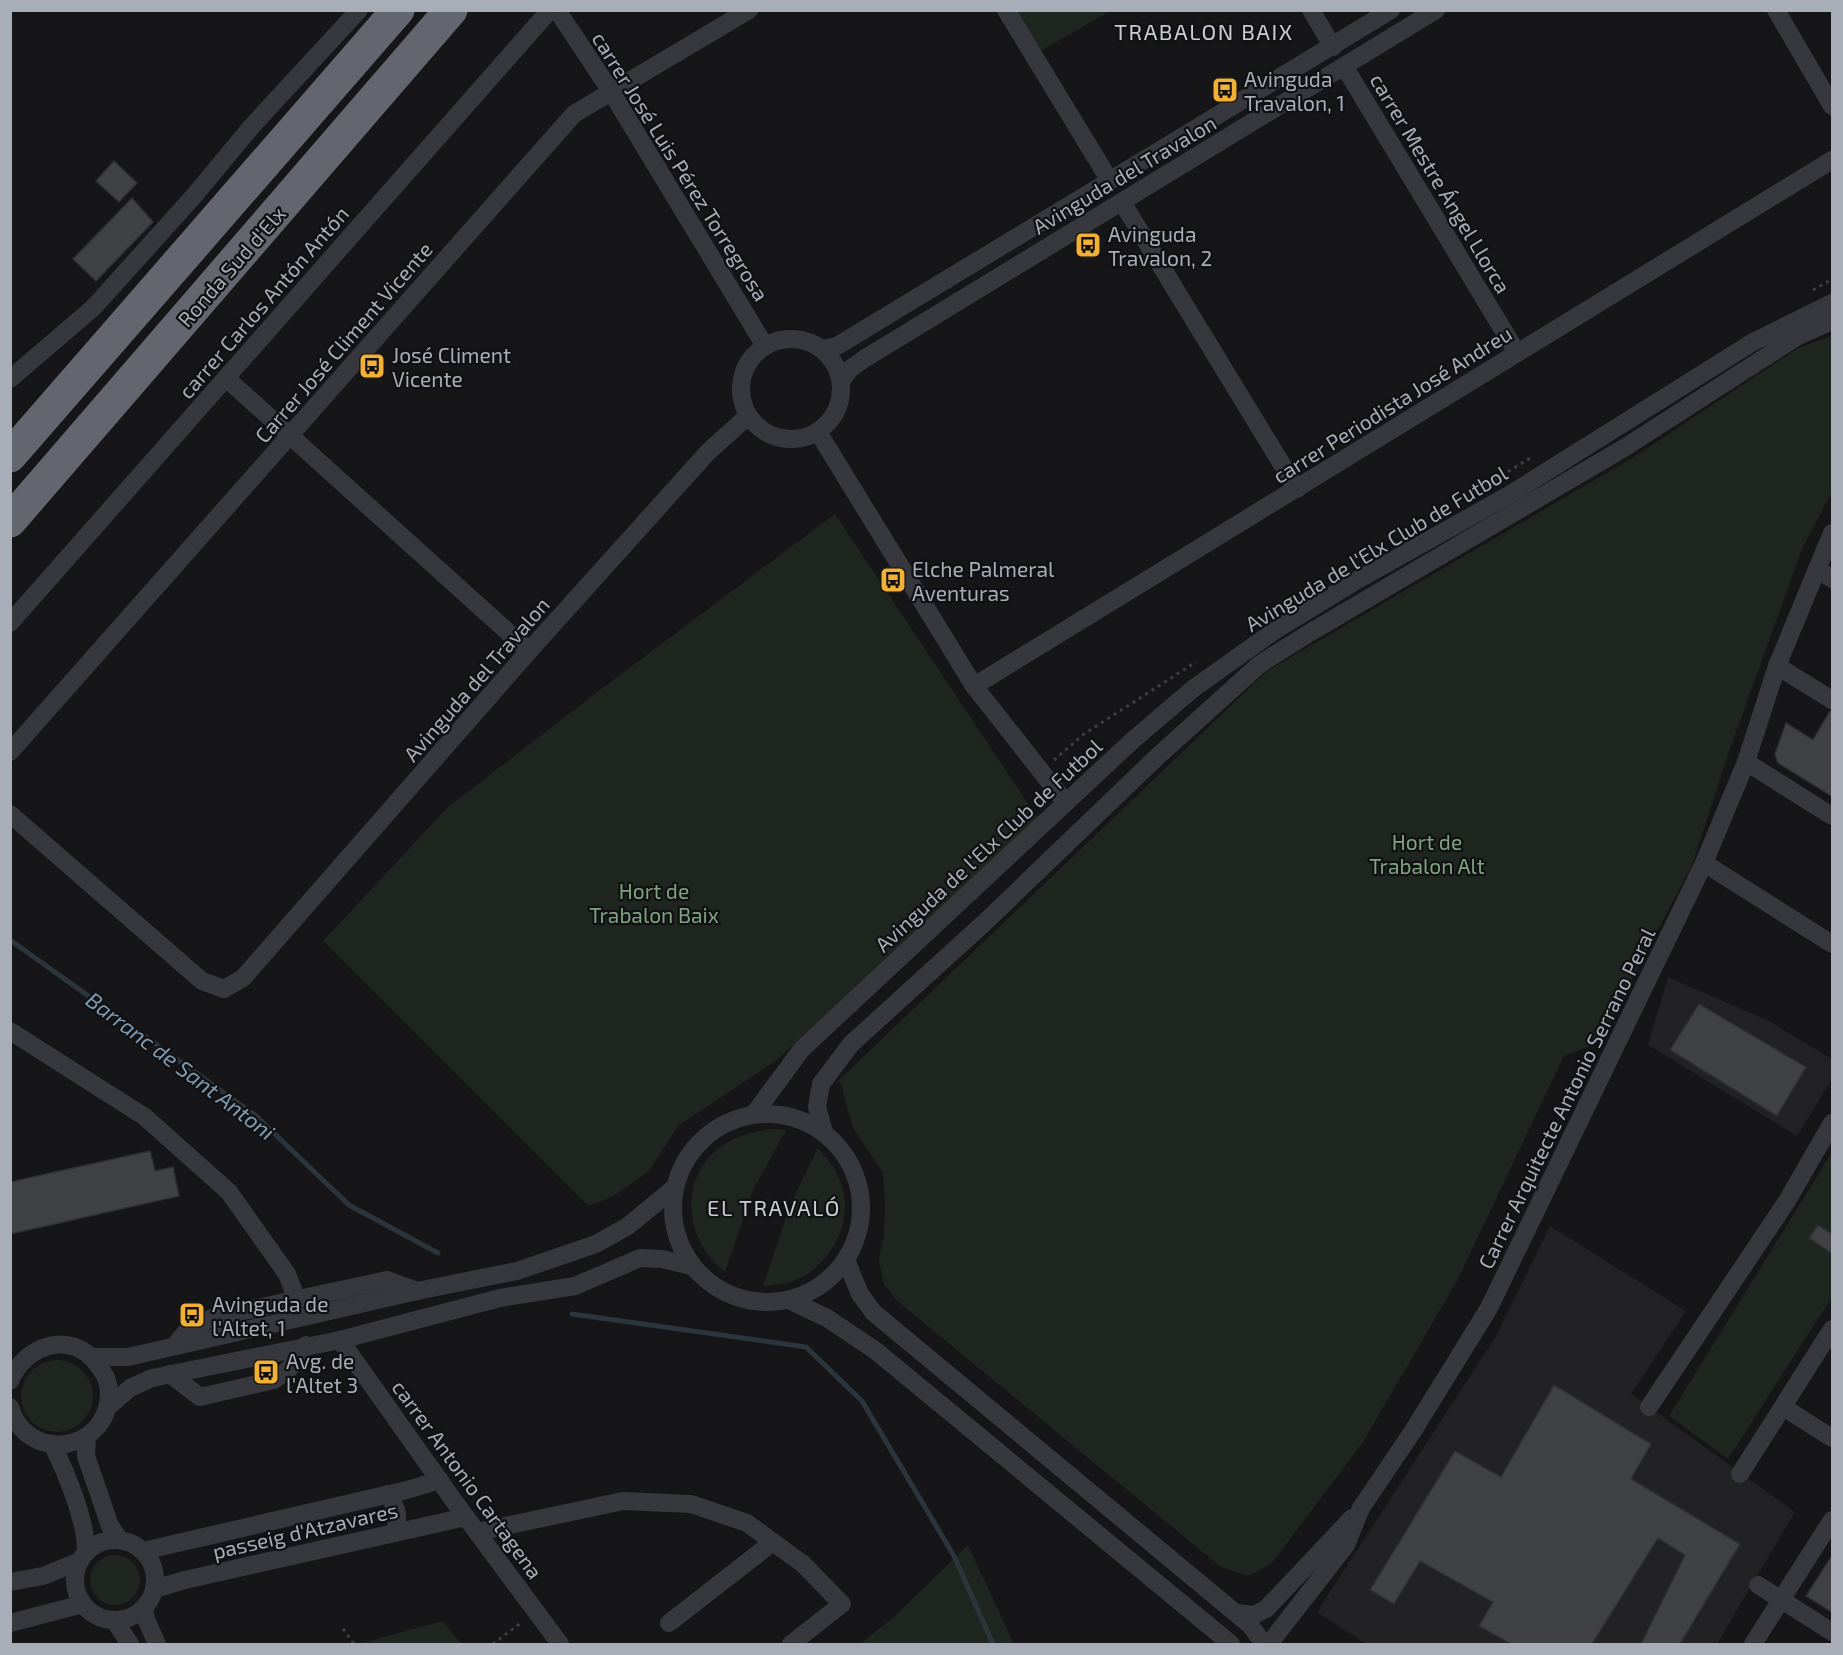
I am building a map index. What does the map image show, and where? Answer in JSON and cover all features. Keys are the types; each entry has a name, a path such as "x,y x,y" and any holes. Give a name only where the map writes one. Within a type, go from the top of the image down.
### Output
{"highway":[{"name":"Ronda Sud d'Elx","path":"10,456 398,10"},
{"name":"Ronda Sud d'Elx","path":"10,521 451,10"}],"street":[{"path":"10,379 93,308 193,197 252,126 360,10"},
{"name":"carrer Carlos Antón Antón","path":"10,623 550,10"},
{"name":"carrer José Luis Pérez Torregrosa","path":"557,10 612,93 765,346"},
{"name":"Carrer José Climent Vicente","path":"10,752 574,114 749,10"},
{"path":"1006,10 1110,181"},
{"path":"1311,10 1333,47"},
{"name":"Avinguda del Travalon","path":"822,349 837,346 1391,10"},
{"name":"Avinguda del Travalon","path":"841,381 850,369 864,359 1436,10"},
{"path":"1776,10 1833,106"},
{"name":"carrer Mestre Ángel Llorca","path":"1344,66 1517,353"},
{"name":"carrer Periodista José Andreu","path":"974,686 1833,160"},
{"path":"1122,202 1297,489"},
{"name":"Avinguda de l'Elx Club de Futbol","path":"754,1114 801,1049 1133,740 1194,688 1277,629 1354,582 1509,495 1753,342 1833,303"},
{"name":"Avinguda de l'Elx Club de Futbol","path":"824,1132 818,1107 821,1084 851,1044 983,924 1158,756 1260,664 1624,448 1798,336 1833,321"},
{"path":"782,339 797,339 822,349 836,367 841,381 841,397 836,413 818,432 802,439 785,440 764,432 748,416 741,396 742,378 750,359 765,346 782,339"},
{"path":"226,378 529,651"},
{"name":"Avinguda del Travalon","path":"10,814 202,981 224,989 243,978 529,651 708,452 748,416"},
{"path":"818,432 974,686 1066,803"},
{"name":"Carrer Arquitecte Antonio Serrano Peral","path":"1269,1644 1346,1545 1361,1508 1413,1431 1489,1308 1704,864 1746,762 1778,666 1833,533"},
{"path":"1817,569 1833,579"},
{"path":"1778,666 1833,700"},
{"path":"1746,762 1833,816"},
{"path":"1704,864 1833,945"},
{"path":"10,1031 145,1117 229,1192 287,1274 297,1300"},
{"path":"754,1114 784,1114 824,1132 837,1143 855,1173 862,1207 857,1237 846,1260 837,1272 806,1294 777,1302 743,1300 708,1284 685,1257 674,1230 672,1210 676,1179 692,1149 724,1123 754,1114"},
{"path":"1649,1407 1786,1201 1833,1123"},
{"path":"92,1357 128,1357 417,1291 517,1271 596,1244 628,1226 674,1188"},
{"path":"108,1407 130,1388 170,1374 340,1340 500,1298 575,1286 640,1258 662,1258 691,1266"},
{"path":"846,1260 860,1294 873,1312 1250,1625 1264,1644"},
{"path":"174,1346 191,1326 215,1317 387,1280 417,1291"},
{"path":"789,1300 827,1318 876,1351 1231,1644"},
{"path":"1740,1474 1833,1329"},
{"name":"carrer Antonio Cartagena","path":"340,1340 560,1644"},
{"path":"10,1382 15,1370 24,1359 45,1346 68,1345 92,1357 105,1374 108,1383 108,1407 101,1423 87,1436 71,1444 52,1444 31,1436 15,1425 10,1407"},
{"path":"170,1374 200,1397 274,1380 289,1369 306,1345"},
{"path":"1783,1407 1833,1438"},
{"path":"87,1436 86,1456 110,1526 120,1540"},
{"path":"10,1582 43,1576 83,1557 104,1542 120,1540 143,1551 151,1561 155,1574 154,1589 144,1608 131,1617 114,1620 99,1617 83,1604 76,1586 77,1569 83,1557 87,1537 62,1464 52,1444"},
{"name":"passeig d'Atzavares","path":"143,1551 440,1480"},
{"path":"388,1494 398,1517 395,1533"},
{"path":"477,1532 622,1501 691,1504 747,1523 803,1564 842,1604 791,1644"},
{"path":"1236,1614 1254,1615 1266,1609 1361,1508"},
{"name":"passeig d'Atzavares","path":"154,1589 466,1517"},
{"path":"1753,1644 1833,1520"},
{"path":"669,1623 772,1542"},
{"path":"1758,1585 1833,1632"},
{"path":"10,1623 83,1604"},
{"path":"144,1608 157,1644"},
{"path":"114,1620 130,1644"}],"path":[{"path":"494,1644 536,1612"},
{"path":"343,1629 354,1644"}],"shaded area":[{"path":"1668,977 1769,1021 1832,1059 1832,1079 1797,1136 1648,1045"},
{"path":"1550,1226 1686,1311 1631,1394 1795,1512 1717,1644 1366,1644 1317,1612 1496,1336"}],"green space":[{"path":"1014,11 1110,11 1039,52"},
{"name":"Hort de Trabalon Alt","path":"1832,336 1832,492 1802,549 1730,749 1692,865 1599,1042 1564,1056 1457,1281 1363,1442 1271,1564 1248,1576 1221,1567 897,1301 884,1284 879,1260 884,1235 883,1173 853,1128 841,1084 838,1081 1267,671 1634,457 1798,348"},
{"name":"Hort de Trabalon Baix","path":"835,514 1039,820 777,1060 678,1126 649,1171 614,1196 588,1206 323,941 448,807"},
{"path":"771,1129 786,1130 753,1190 725,1272 711,1259 694,1226 691,1208 698,1174 708,1158 723,1145 740,1136"},
{"path":"818,1148 833,1167 843,1190 845,1206 838,1238 819,1265 805,1275 787,1283 763,1286 791,1203"},
{"path":"1832,1152 1832,1297 1728,1459 1669,1416"},
{"path":"57,1360 71,1363 83,1370 90,1382 93,1396 90,1410 83,1422 71,1429 57,1432 43,1429 31,1422 24,1410 21,1396 24,1382 31,1370 43,1363"},
{"path":"968,1545 1014,1644 860,1644 896,1615"},
{"path":"110,1555 120,1555 133,1562 140,1575 140,1585 133,1598 120,1605 110,1605 101,1601 94,1594 90,1585 90,1575 94,1566 101,1559"},
{"path":"443,1621 461,1644 358,1644"}],"building":[{"path":"114,161 137,183 119,202 96,181"},
{"path":"132,198 153,222 96,281 73,259"},
{"path":"1830,711 1833,711 1833,797 1778,763 1775,754 1786,723 1813,740"},
{"path":"1699,1004 1806,1067 1777,1116 1670,1050"},
{"path":"150,1151 155,1171 173,1167 179,1196 10,1234 10,1182"},
{"path":"1818,1225 1833,1235 1833,1254 1809,1238"},
{"path":"1554,1385 1651,1444 1631,1479 1740,1544 1680,1644 1641,1644 1685,1555 1658,1538 1592,1644 1511,1644 1479,1626 1493,1602 1420,1561 1394,1604 1370,1590 1455,1451 1501,1477"},
{"path":"1833,1554 1833,1613 1806,1596"}],"waterway":[{"name":"Barranc de Sant Antoni","path":"10,940 255,1115 349,1205 438,1253"},
{"name":"Barranc de Sant Antoni","path":"572,1314 806,1347 862,1401 954,1556 993,1644"}],"place":[{"name":"Avinguda Travalon, 1","path":"1225,90"},
{"name":"Avinguda Travalon, 2","path":"1088,245"},
{"name":"José Climent Vicente","path":"372,366"},
{"name":"Elche Palmeral Aventuras","path":"893,580"},
{"name":"Avinguda de l'Altet, 1","path":"192,1315"},
{"name":"Avg. de l'Altet 3","path":"266,1372"}],"district":[{"name":"TRABALON BAIX","path":"1204,31"},
{"name":"EL TRAVALÓ","path":"774,1207"}]}
